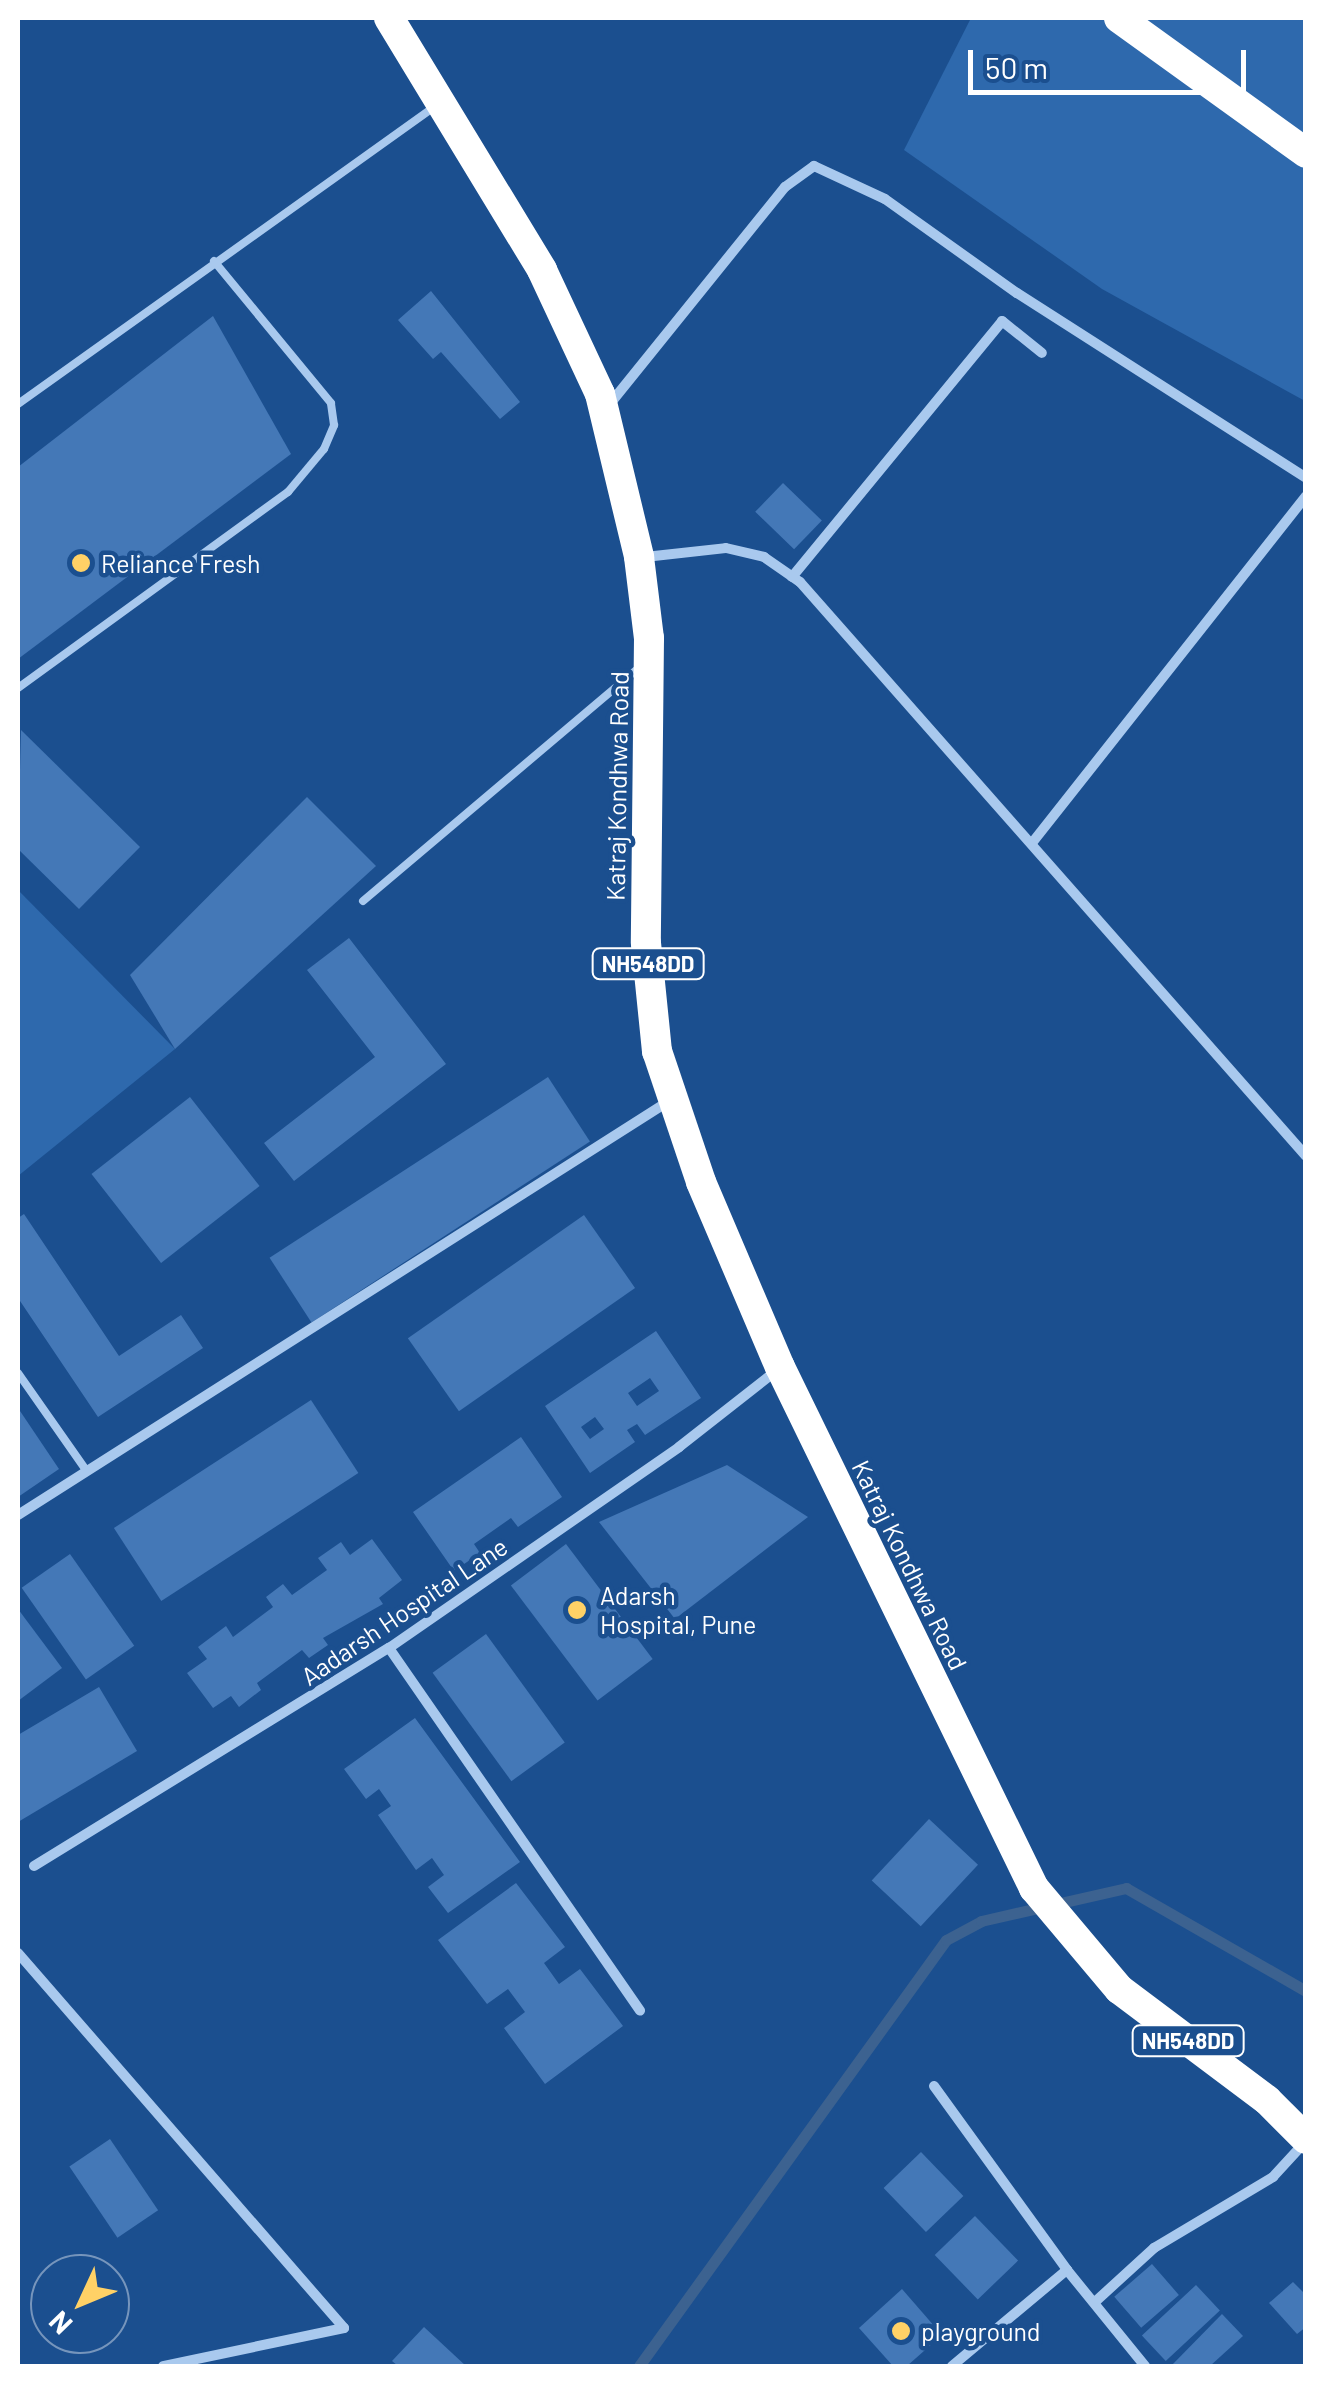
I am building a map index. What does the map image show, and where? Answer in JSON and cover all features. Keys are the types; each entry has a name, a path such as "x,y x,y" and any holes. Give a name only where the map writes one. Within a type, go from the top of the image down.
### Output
{"highway":[{"name":"Katraj Kondhwa Road","path":"388,18 542,270 604,411 639,557 649,660 646,944 668,1100 780,1367 1034,1888 1072,1940 1119,1989 1267,2100 1306,2140"},
{"path":"1119,18 1306,153"}],"street":[{"path":"604,411 785,186 814,166 885,199 1017,293 1306,478"},
{"path":"792,577 1002,321 1042,353"},
{"path":"1032,843 1306,496"},
{"path":"639,557 726,548 764,556 792,577 1306,1156"},
{"path":"18,1515 668,1100"},
{"name":"Aadarsh Hospital Lane","path":"34,1866 389,1648 680,1447 780,1367"},
{"path":"389,1648 640,2011"},
{"path":"18,1953 344,2328 163,2366"},
{"path":"934,2086 1067,2270 1145,2366"},
{"path":"1096,2301 1154,2248 1273,2177 1306,2140"},
{"path":"952,2366 1067,2270"}],"lane":[{"path":"18,404 440,103"},
{"path":"18,688 288,492 324,449 334,425 330,403 214,261"},
{"path":"364,901 649,660"},
{"path":"18,1373 86,1470"}],"shaded area":[{"path":"971,18 1305,18 1305,401 1102,289 904,150"},
{"path":"18,890 175,1049 18,1176"}],"building":[{"path":"431,291 520,402 500,419 441,352 433,359 398,320"},
{"name":"Reliance Fresh","path":"213,316 291,454 18,659 18,467"},
{"path":"783,483 822,521 794,549 755,512"},
{"path":"21,730 140,847 79,909 18,849"},
{"path":"307,797 376,866 175,1049 130,975"},
{"path":"349,938 446,1064 294,1181 264,1143 375,1057 307,970"},
{"path":"548,1077 590,1142 311,1322 270,1258"},
{"path":"190,1097 260,1186 161,1263 91,1174"},
{"path":"24,1214 119,1356 181,1315 203,1348 98,1417 18,1298 18,1218"},
{"path":"584,1215 635,1288 459,1411 408,1338"},
{"path":"656,1331 701,1398 645,1435 637,1424 627,1430 635,1442 590,1473 545,1406","holes":["650,1378 659,1391 637,1406 628,1393","595,1417 604,1429 590,1439 581,1427"]},
{"path":"311,1400 358,1473 161,1601 114,1528"},
{"path":"18,1408 59,1469 18,1497"},
{"path":"521,1437 562,1497 518,1527 511,1518 474,1544 480,1553 454,1571 413,1512"},
{"path":"727,1465 808,1517 675,1619 599,1522"},
{"path":"372,1539 402,1580 379,1598 383,1604 323,1638 328,1645 309,1658 302,1650 257,1683 261,1690 239,1707 231,1696 213,1708 187,1673 207,1659 198,1647 226,1626 233,1637 273,1607 266,1597 283,1584 292,1595 327,1570 318,1558 341,1542 350,1555"},
{"path":"566,1544 653,1659 598,1701 511,1586"},
{"path":"70,1554 134,1646 86,1680 22,1588"},
{"path":"18,1609 62,1668 18,1701"},
{"path":"486,1634 565,1742 511,1781 433,1673"},
{"path":"99,1687 137,1751 18,1822 18,1735"},
{"path":"415,1718 520,1862 448,1913 428,1887 444,1875 432,1858 416,1870 378,1815 391,1806 379,1789 366,1799 344,1769"},
{"path":"929,1819 978,1865 921,1926 872,1880"},
{"path":"516,1883 565,1947 544,1963 559,1984 580,1969 623,2026 545,2084 504,2028 525,2012 508,1989 487,2004 438,1940"},
{"path":"110,2139 158,2210 117,2238 69,2166"},
{"path":"921,2152 963,2196 926,2232 884,2188"},
{"path":"975,2216 1018,2261 978,2299 935,2255"},
{"path":"1152,2264 1179,2295 1141,2328 1114,2297"},
{"path":"1293,2282 1306,2295 1306,2327 1297,2334 1269,2303"},
{"path":"1196,2285 1220,2311 1166,2361 1142,2335"},
{"name":"playground","path":"902,2289 942,2335 907,2366 893,2366 859,2328"},
{"path":"1222,2314 1243,2336 1210,2366 1171,2366"},
{"path":"424,2327 466,2366 398,2366 392,2361"}],"waterway":[{"path":"639,2366 946,1940 981,1921 1126,1888 1306,1991"}],"place":[{"name":"Reliance Fresh","path":"81,563"},
{"name":"Adarsh Hospital, Pune","path":"577,1610"},
{"name":"playground","path":"901,2331"}]}
